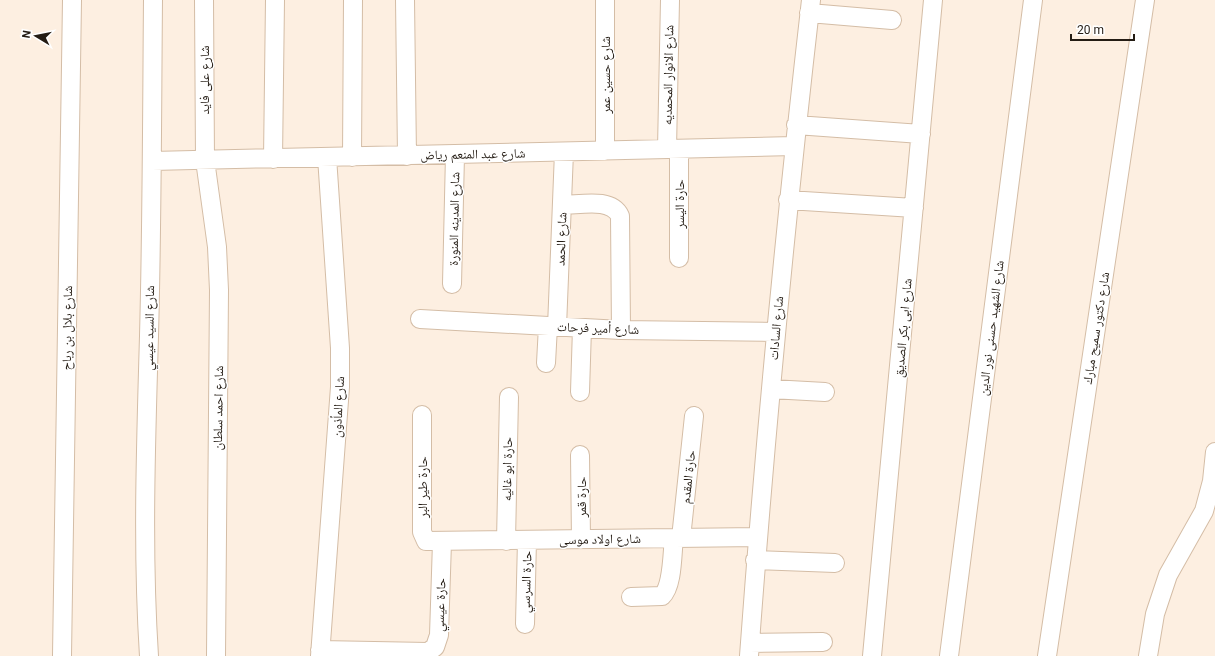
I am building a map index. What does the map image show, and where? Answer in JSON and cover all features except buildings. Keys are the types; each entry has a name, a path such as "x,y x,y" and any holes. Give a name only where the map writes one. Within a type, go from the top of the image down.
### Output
{"street":[{"name":"شارع بلال بن رباح","path":"62,656 72,0"},
{"name":"شارع السيد عيسي","path":"149,656 145,592 145,507 152,161 153,0"},
{"name":"شارع على فايد","path":"204,0 205,160"},
{"path":"273,159 275,0"},
{"path":"352,157 353,0"},
{"path":"405,0 407,156"},
{"name":"شارع حسين عمر","path":"605,0 605,151"},
{"name":"شارع الانوار المحمديه","path":"670,0 673,149"},
{"name":"شارع ابى بكر الصديق","path":"872,656 933,0"},
{"name":"شارع الشهيد حسنى نور الدين","path":"949,656 1033,0"},
{"name":"شارع دكتور سميح مبارك","path":"1047,656 1145,0"},
{"path":"810,7 892,20"},
{"name":"شارع السادات","path":"749,650 755,560 788,200 810,7"},
{"path":"796,125 921,134"},
{"name":"شارع عبد المنعم رياض","path":"152,161 794,146"},
{"name":"حارة اليسر","path":"673,149 679,258"},
{"name":"شارع الحمد","path":"546,362 552,326 562,206 564,152"},
{"name":"شارع المدينه المنورة","path":"452,284 455,154"},
{"name":"شارع المأذون","path":"320,653 340,387 340,348 327,157"},
{"name":"شارع احمد سلطان","path":"205,160 217,247 220,290 216,656"},
{"path":"788,200 914,208"},
{"path":"562,206 608,205 618,211 620,216 620,330"},
{"name":"شارع أمير فرحات","path":"420,319 620,330 776,332"},
{"path":"580,392 582,328"},
{"path":"771,389 825,392"},
{"name":"حارة ابو غاليه","path":"506,541 509,397"},
{"name":"حارة طير البر","path":"422,415 422,532 426,541 442,542"},
{"name":"حارة المقدم","path":"632,597 662,596 668,585 678,538 694,416"},
{"path":"1148,656 1159,601 1168,575 1204,511 1212,481 1215,452"},
{"name":"حارة قمر","path":"580,455 581,540"},
{"name":"شارع اولاد موسى","path":"442,542 758,537"},
{"name":"حارة السرسي","path":"525,624 527,540"},
{"name":"حارة عيسي","path":"320,653 428,652 435,648 440,634 442,542"},
{"path":"755,560 835,563"},
{"path":"749,650 823,642"}]}
